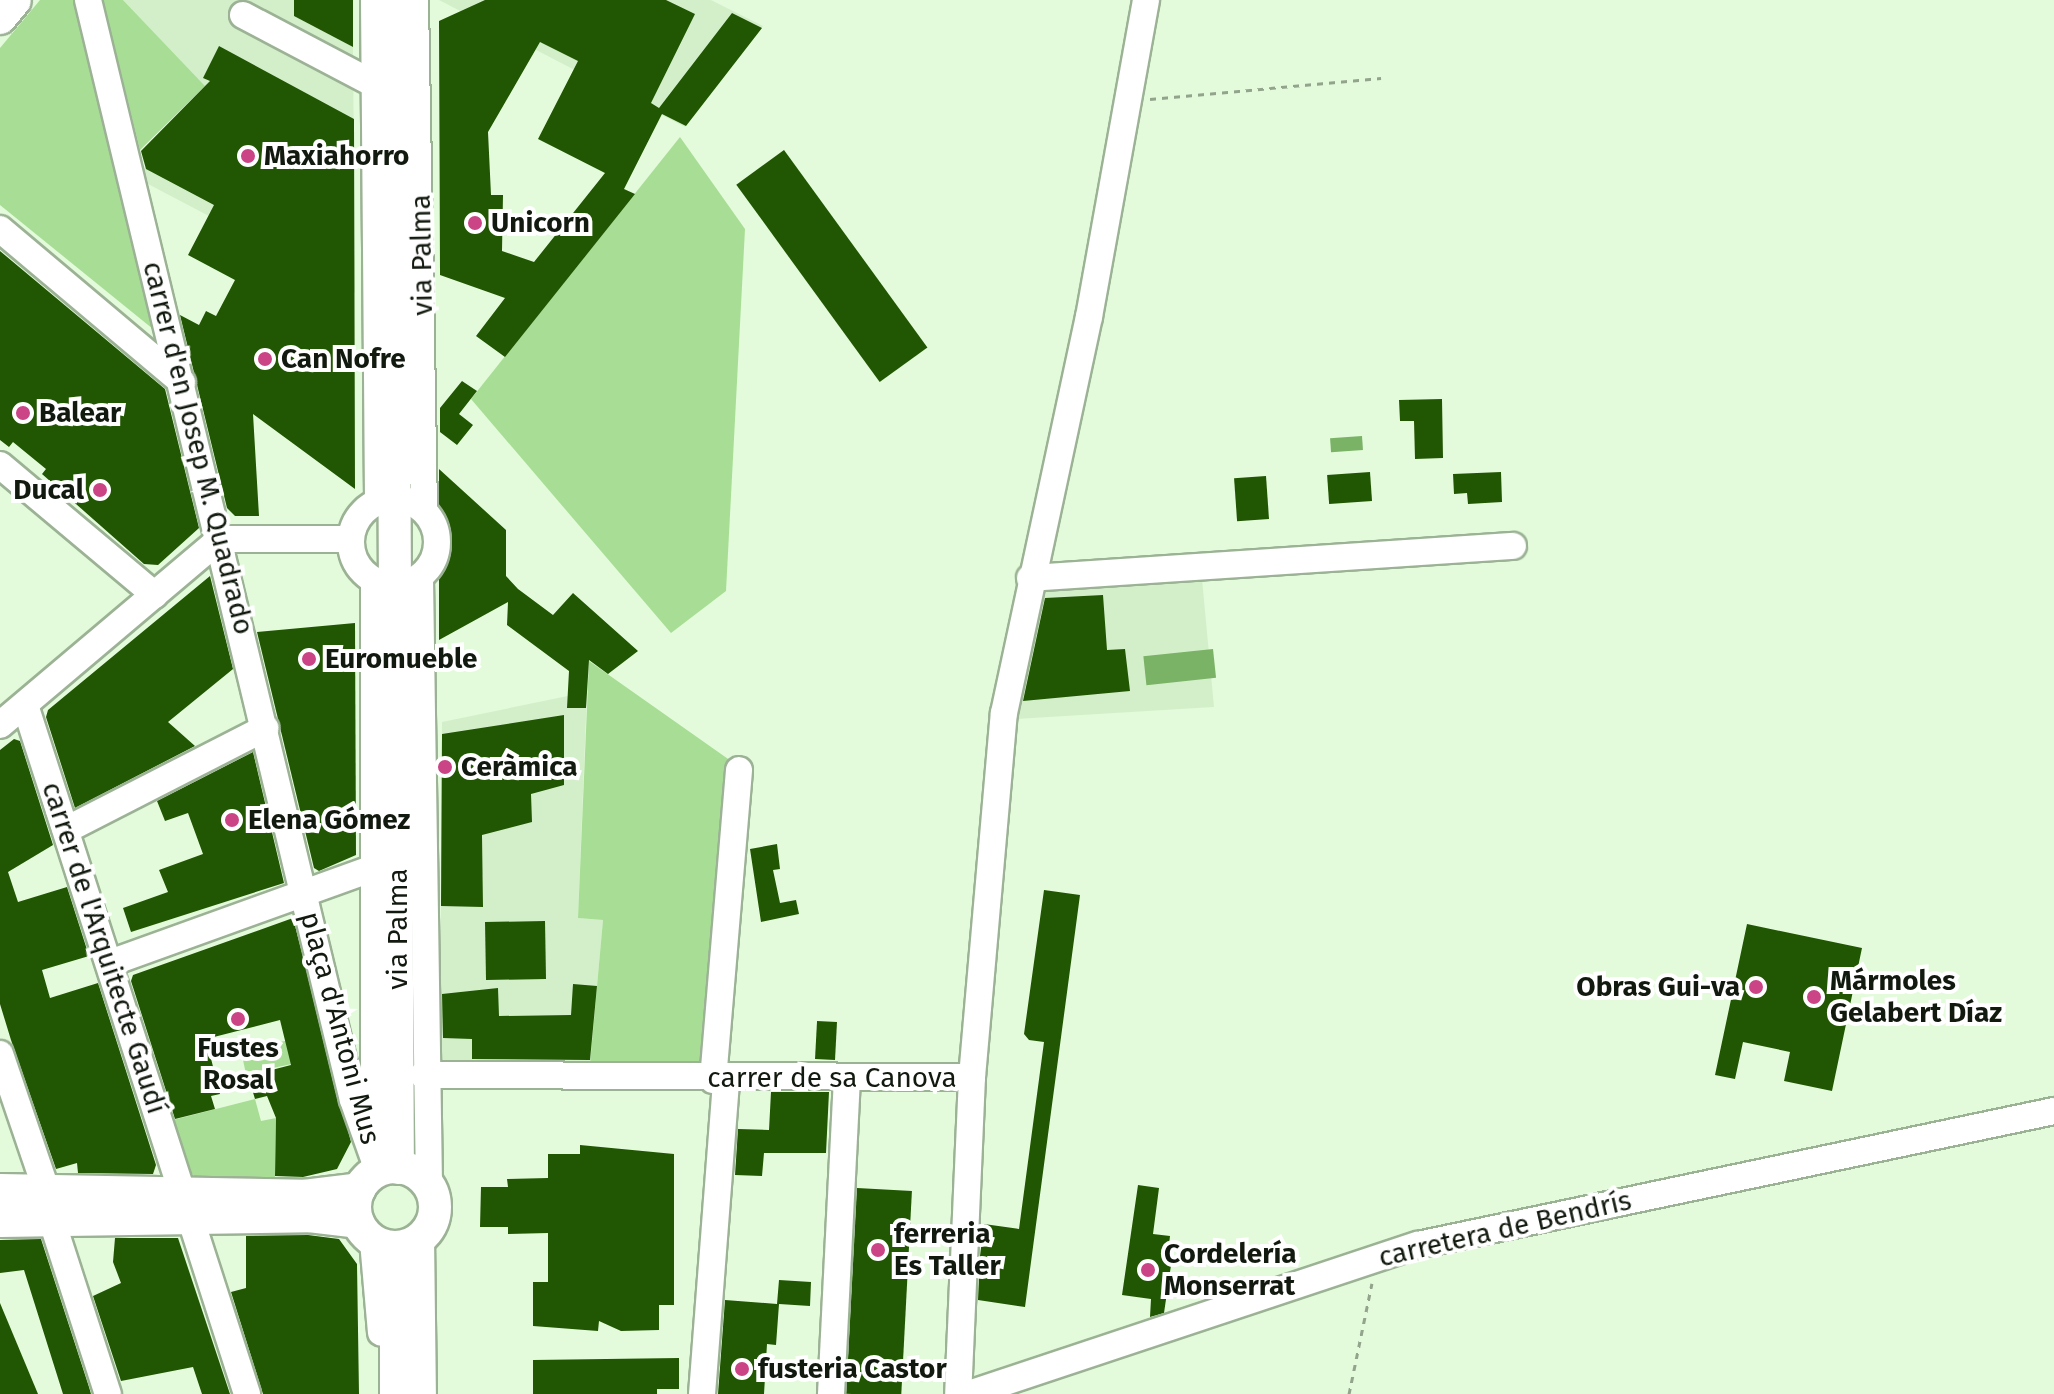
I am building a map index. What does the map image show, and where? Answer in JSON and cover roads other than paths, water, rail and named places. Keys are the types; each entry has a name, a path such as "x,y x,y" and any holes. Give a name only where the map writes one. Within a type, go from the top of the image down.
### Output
{"main road":[{"path":"0,18 15,0"},
{"path":"392,0 399,503"},
{"name":"via Palma","path":"375,1174 399,503"},
{"path":"375,1174 387,1237 396,1394"},
{"path":"0,1190 46,1189 186,1206 309,1216 387,1237 434,1215 429,1186 375,1174 304,1196 186,1206 52,1221 0,1221"}],"street":[{"name":"carrer d'en Josep M. Quadrado","path":"88,0 305,897"},
{"path":"374,0 372,83 399,503 359,516 351,539 354,560 397,582"},
{"name":"via Palma","path":"399,503 415,0"},
{"path":"972,1077 1004,713 1030,578 1089,317 1146,0"},
{"path":"243,15 372,83"},
{"path":"0,229 182,382"},
{"path":"0,465 155,595"},
{"path":"0,725 220,539 351,539"},
{"path":"1030,578 1513,546"},
{"name":"via Palma","path":"375,1174 374,868 397,582"},
{"name":"via Palma","path":"397,582 429,1186"},
{"name":"carrer de l'Arquitecte Gaudí","path":"25,705 247,1394"},
{"path":"66,830 265,728"},
{"path":"702,1394 739,770"},
{"path":"110,963 305,897 374,868"},
{"name":"plaça d'Antoni Mus","path":"305,897 353,1100 375,1174"},
{"path":"0,1054 46,1189"},
{"name":"carrer de sa Canova","path":"423,1075 719,1080 972,1077 958,1394"},
{"path":"831,1394 847,1078"},
{"name":"carretera de Bendrís","path":"969,1394 1371,1259 1499,1226 2054,1111"},
{"path":"52,1221 108,1394"},
{"path":"382,1394 387,1237"},
{"path":"387,1237 423,1394"}],"place":[{"name":"Maxiahorro","path":"248,156"},
{"name":"Unicorn","path":"475,223"},
{"name":"Can Nofre","path":"265,359"},
{"name":"Balear","path":"23,413"},
{"name":"Ducal","path":"100,490"},
{"name":"Euromueble","path":"309,659"},
{"name":"Ceràmica","path":"445,767"},
{"name":"Elena Gómez","path":"232,820"},
{"name":"Obras Gui-va","path":"1756,987"},
{"name":"Mármoles Gelabert Díaz","path":"1814,997"},
{"name":"Fustes Rosal","path":"238,1019"},
{"name":"ferreria Es Taller","path":"878,1250"},
{"name":"Cordelería Monserrat","path":"1148,1270"},
{"name":"fusteria Castor","path":"742,1369"}]}
